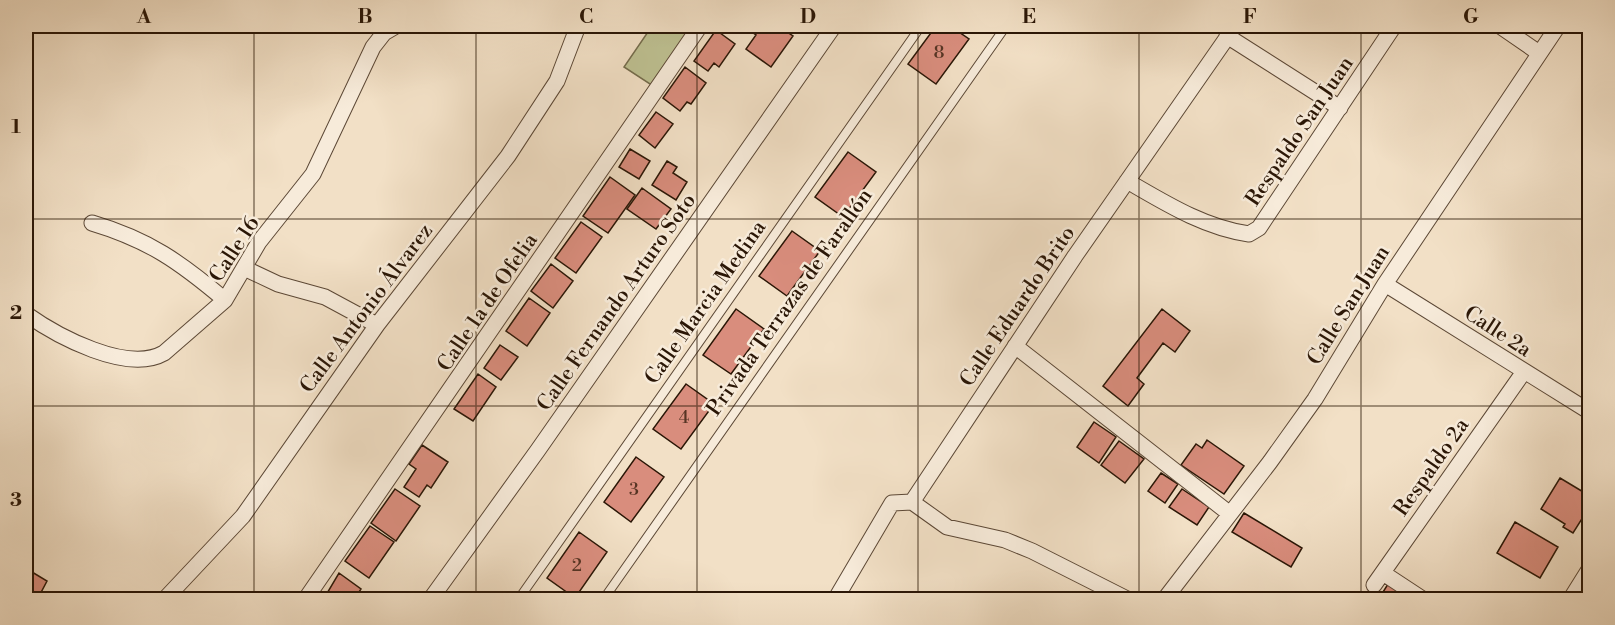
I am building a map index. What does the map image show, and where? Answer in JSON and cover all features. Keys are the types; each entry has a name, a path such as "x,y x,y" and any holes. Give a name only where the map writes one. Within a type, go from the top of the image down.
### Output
{"street":[{"name":"Calle 16","path":"26,314 47,329 92,350 153,359 164,352 225,300 260,243 314,174 373,47 384,33 396,26"},
{"name":"Calle Antonio Álvarez","path":"164,600 243,516 376,325 514,147 557,81 578,26"},
{"name":"Calle 1a de Ofelia","path":"306,600 700,26"},
{"name":"Calle Fernando Arturo Soto","path":"430,600 538,450 834,26"},
{"name":"Respaldo San Juan","path":"1127,181 1177,210 1232,232 1249,234 1258,228 1394,26"},
{"path":"1500,26 1539,54"},
{"name":"Calle San Juan","path":"1164,600 1315,399 1385,284 1558,26"},
{"path":"1231,31 1340,108"},
{"name":"Calle Eduardo Brito","path":"912,502 1015,346 1231,31"},
{"path":"92,223 128,234 157,248 225,300"},
{"path":"244,268 278,284 325,297 376,325"},
{"name":"Calle 2a","path":"1385,284 1523,373 1590,412"},
{"path":"1015,346 1230,514"},
{"name":"Respaldo 2a","path":"1424,600 1378,579 1523,373"},
{"path":"835,600 892,503 912,502 947,526 1005,540 1032,551 1129,600"},
{"path":"1570,600 1590,568"}],"lane":[{"name":"Calle Marcia Medina","path":"518,600 921,26"},
{"name":"Privada Terrazas de Farallón","path":"603,600 1006,26"}],"green space":[{"path":"652,26 692,26 653,86 624,67"}],"building":[{"path":"752,26 778,26 793,36 771,67 746,49 756,35 749,30"},
{"path":"936,26 950,26 969,39 936,84 908,64"},
{"path":"716,30 735,44 719,67 714,63 708,71 694,61"},
{"path":"685,67 706,83 691,104 687,102 680,111 663,98"},
{"path":"656,112 673,124 655,148 639,135"},
{"path":"630,149 650,161 639,179 619,167"},
{"path":"848,152 876,172 843,217 815,197"},
{"path":"667,161 677,167 673,173 687,182 676,200 652,185"},
{"path":"610,177 635,195 608,233 583,216"},
{"path":"642,188 671,209 656,229 627,209"},
{"path":"581,222 602,237 576,273 555,258"},
{"path":"792,231 820,251 787,296 759,276"},
{"path":"551,264 573,281 553,308 531,291"},
{"path":"529,298 550,313 527,346 506,331"},
{"path":"736,309 764,329 731,374 703,355"},
{"path":"1162,309 1190,331 1175,352 1163,343 1137,378 1144,384 1128,406 1103,386"},
{"path":"500,345 518,357 501,380 484,368"},
{"path":"478,374 496,387 473,421 454,409"},
{"path":"686,384 714,404 681,449 653,429"},
{"path":"1094,422 1116,437 1099,463 1077,447"},
{"path":"1207,440 1244,466 1224,494 1181,465 1196,444 1202,448"},
{"path":"1119,441 1144,459 1125,483 1101,465"},
{"path":"422,445 448,462 431,488 427,485 419,497 404,487 416,469 409,464"},
{"path":"636,457 664,477 631,522 604,502"},
{"path":"1161,473 1178,484 1165,503 1148,491"},
{"path":"1560,478 1590,496 1590,506 1573,533 1563,527 1565,524 1541,509"},
{"path":"395,489 420,506 396,541 371,523"},
{"path":"1182,489 1209,507 1197,525 1169,507"},
{"path":"1244,513 1302,548 1291,567 1232,532"},
{"path":"1515,522 1558,547 1540,578 1497,553"},
{"path":"370,526 394,542 369,578 345,561"},
{"path":"579,532 607,552 575,598 547,578"},
{"path":"32,572 47,581 37,600 26,594 26,580"},
{"path":"339,573 361,589 354,600 323,600"},
{"path":"1388,584 1412,600 1378,600"}]}
